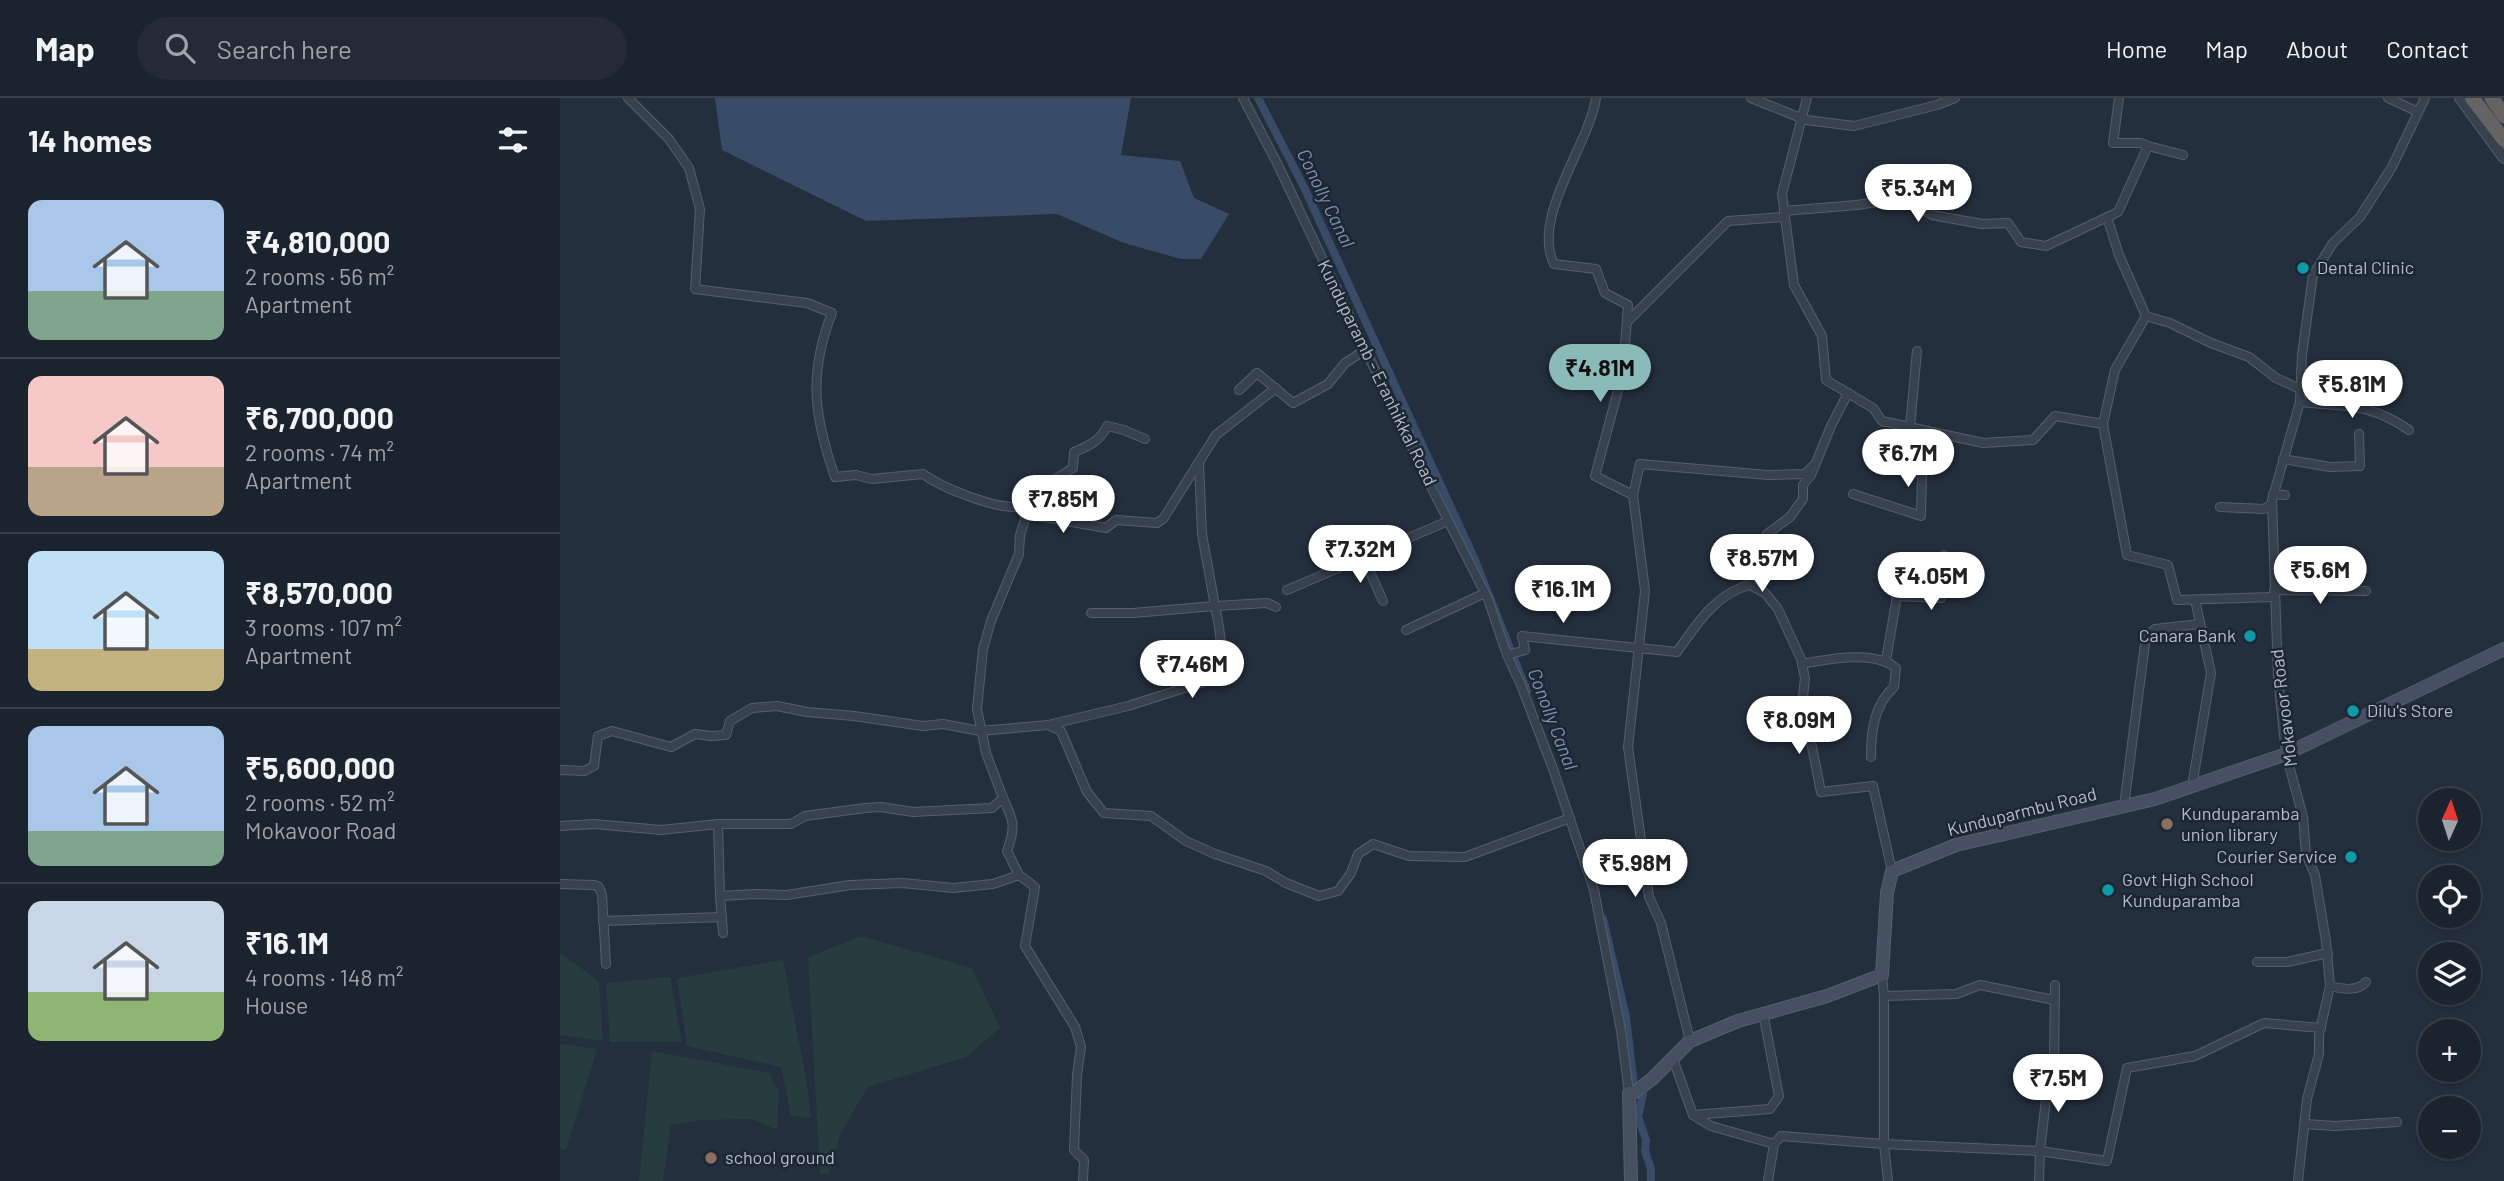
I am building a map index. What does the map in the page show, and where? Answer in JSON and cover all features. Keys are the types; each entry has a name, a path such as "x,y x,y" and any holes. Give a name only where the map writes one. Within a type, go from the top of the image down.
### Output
{"highway":[{"path":"2472,98 2504,140"},
{"path":"2492,98 2504,116"}],"main road":[{"name":"Kunduparmbu Road","path":"1892,871 1955,845 2155,799 2286,754 2504,649"},
{"path":"1631,1181 1635,1090 1673,1059 1690,1041 1763,1013 1827,996 1882,975 1887,893 1892,871"}],"street":[{"path":"628,98 669,139 689,168 700,209 695,289 807,303 832,313 818,357 815,390 821,431 835,477 856,475 872,479 923,474 934,482 982,500 1013,507 1030,504"},
{"name":"Kunduparamb - Eranhikkal Road","path":"1243,98 1485,593 1499,628 1529,704 1594,890 1635,1090"},
{"path":"1596,98 1594,111 1569,166 1550,220 1550,257 1554,264 1596,270 1605,293 1628,305 1623,372 1595,476 1633,495"},
{"path":"1751,98 1801,118 1854,126 1955,98"},
{"path":"1807,98 1782,194 1794,285 1822,336 1826,380 1873,408 1882,421 1983,443 2033,440 2055,416 2103,424"},
{"path":"2119,98 2113,143 2141,143 2183,155"},
{"path":"2388,98 2418,112"},
{"name":"Mokavoor Road","path":"2298,1181 2306,1099 2319,1054 2330,986 2328,953 2315,875 2306,855 2304,817 2286,754 2278,678 2272,499 2300,401 2302,355 2314,275 2333,243 2360,217 2392,167 2425,98"},
{"path":"2460,98 2504,158"},
{"path":"1627,322 1728,221 1902,198 1932,215 1982,224 2008,223 2021,243 2046,246 2118,212 2148,146"},
{"path":"2107,218 2119,255 2146,316 2170,323 2211,343 2249,356 2276,378 2300,389"},
{"path":"2146,316 2115,370 2103,424 2126,555 2168,565 2177,600 2274,593 2366,591"},
{"path":"1239,390 1256,373 1293,403 1328,384 1345,363 1364,350"},
{"path":"1910,428 1917,351"},
{"path":"1026,514 1106,528 1116,520 1157,523 1163,519 1216,435 1276,387"},
{"path":"1750,585 1751,569 1776,550 1767,534 1790,517 1803,499 1803,485 1811,475 1848,393"},
{"path":"2300,401 2364,407 2383,413 2409,430"},
{"path":"1083,1181 1084,1160 1073,1150 1081,1047 1075,1027 1025,946 1035,887 1019,875 1007,851 1014,832 1012,818 991,770 977,709 983,649 996,604 1019,554 1020,535 1034,485 1054,480 1073,468 1074,452 1092,445 1107,426 1145,439"},
{"path":"1853,494 1922,516 1923,430"},
{"path":"2283,459 2330,467 2360,466 2359,434"},
{"path":"560,770 584,771 594,766 598,736 611,731 671,747 695,734 726,735 730,721 752,708 777,706 923,726 943,724 980,730 1048,724 1128,706 1216,678 1219,670 1220,630 1202,534 1199,460"},
{"path":"1690,1041 1661,923 1649,897 1628,747 1645,591 1633,495 1640,464 1768,475 1805,474 1815,464"},
{"path":"2220,507 2263,509 2272,499 2285,495"},
{"path":"1286,590 1448,521"},
{"path":"1886,660 1897,596 1941,598 1944,555"},
{"path":"1363,557 1383,601"},
{"path":"1508,655 1525,650 1522,636 1677,652 1705,611 1741,587 1750,585 1765,593 1778,609 1802,664 1805,678 1803,697 1821,792 1873,786 1892,871"},
{"path":"1406,629 1485,593"},
{"path":"2192,786 2211,673 2195,600"},
{"path":"1091,613 1133,613 1267,603 1276,607"},
{"path":"2124,806 2146,636 2155,629 2200,624"},
{"path":"1802,664 1836,658 1886,660 1896,668 1894,687 1883,696 1874,720 1871,757"},
{"path":"1048,724 1061,732 1087,792 1104,813 1151,816 1186,841 1266,871 1286,883 1319,896 1338,891 1351,873 1358,854 1373,844 1409,856 1465,857 1570,818"},
{"path":"560,826 594,824 661,830 718,824 791,824 805,816 865,808 881,807 913,812 992,808 1003,798"},
{"path":"718,824 723,933"},
{"path":"720,896 787,895 850,885 903,883 953,888 993,884 1019,875"},
{"path":"560,884 599,887 602,895 606,964"},
{"path":"603,921 722,917"},
{"path":"2257,961 2287,962 2328,953"},
{"path":"1882,975 1884,1144 1888,1181"},
{"path":"2330,986 2352,989 2361,987 2366,982"},
{"path":"1884,996 1956,994 1980,985 2054,1000"},
{"path":"2039,1181 2046,1089 2049,1073 2054,1066 2055,985"},
{"path":"1693,1115 1770,1109 1775,1102 1779,1096 1763,1013"},
{"path":"1769,1181 1774,1144 1781,1136 2040,1151 2107,1161 2127,1068 2195,1056 2264,1023 2322,1028"},
{"path":"1673,1059 1693,1115 1711,1126 1774,1144"},
{"path":"2054,1066 2064,1065"},
{"path":"2305,1124 2344,1126 2397,1122"}],"green space":[{"path":"861,936 972,968 1000,1028 966,1057 868,1087 841,1132 829,1174 820,1174 808,957"},
{"path":"560,953 599,981 603,1041 560,1035"},
{"path":"783,960 806,1077 811,1118 791,1116 781,1067 687,1046 677,978"},
{"path":"670,977 682,1042 610,1042 606,983"},
{"path":"560,1044 597,1049 566,1150 560,1148"},
{"path":"652,1051 769,1073 779,1092 777,1130 752,1119 701,1120 671,1125 663,1181 639,1181"}],"water":[{"path":"715,98 1131,98 1121,155 1180,161 1194,198 1229,214 1201,259 1181,259 1124,243 1057,214 866,221 722,150"}],"waterway":[{"name":"Conolly Canal","path":"1258,98 1304,187 1475,560 1527,691"},
{"name":"Conolly Canal","path":"1603,919 1626,1017 1634,1086 1643,1094 1638,1117 1646,1140 1645,1151 1651,1169 1651,1181"}],"place":[{"name":"Dental Clinic","path":"2303,268"},
{"name":"Canara Bank","path":"2250,636"},
{"name":"Dilu's Store","path":"2353,711"},
{"name":"Kunduparamba union library","path":"2167,824"},
{"name":"Courier Service","path":"2351,857"},
{"name":"Govt High School Kunduparamba","path":"2108,890"},
{"name":"school ground","path":"711,1158"}]}
